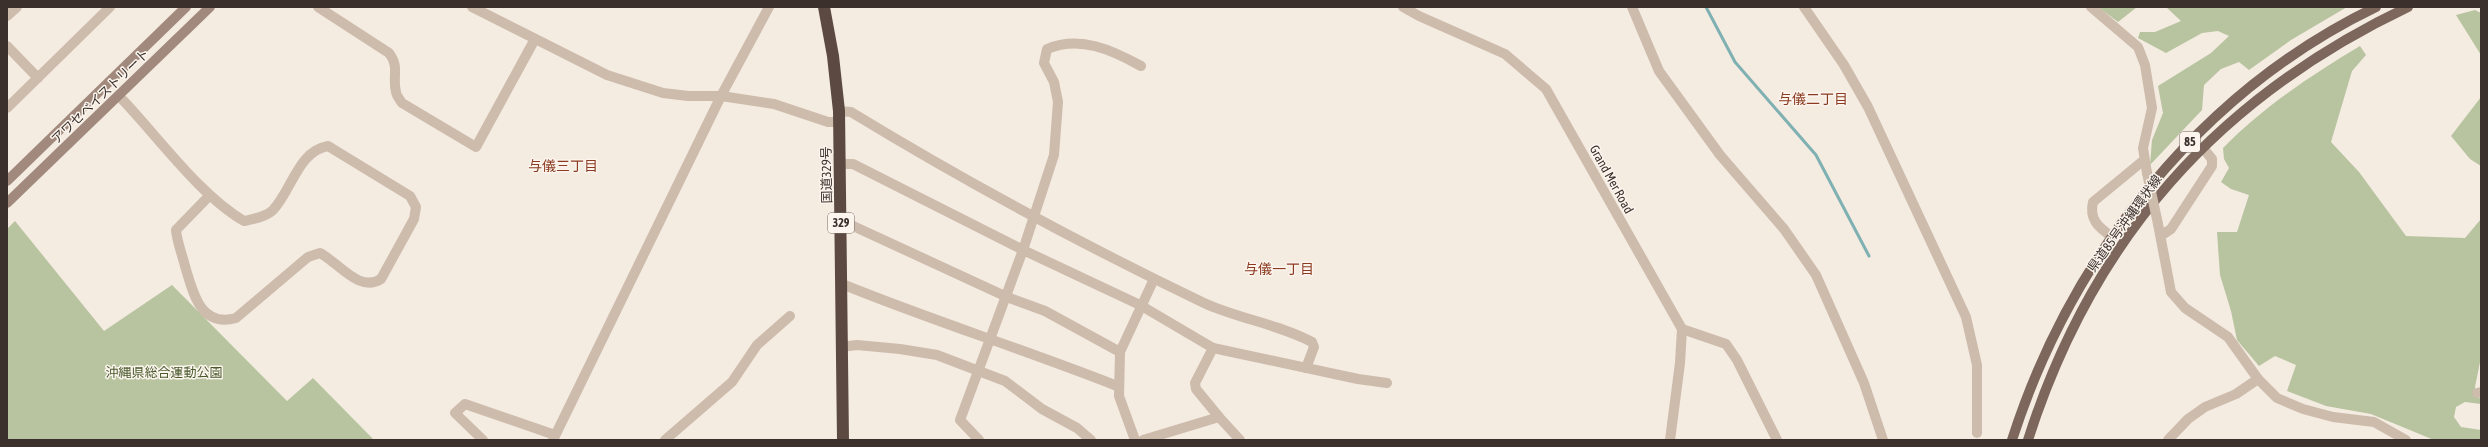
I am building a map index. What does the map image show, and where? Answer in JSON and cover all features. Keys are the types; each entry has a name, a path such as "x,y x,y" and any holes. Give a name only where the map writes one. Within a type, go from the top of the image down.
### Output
{"highway":[{"name":"国道329号","path":"824,7 834,56 839,116 843,440"}],"main road":[{"name":"アワセベイストリート","path":"7,181 186,7"},
{"name":"アワセベイストリート","path":"7,203 210,7"},
{"name":"県道85号沖縄環状線","path":"2012,440 2024,403 2058,324 2111,236 2163,171 2192,140 2241,94 2294,55 2376,7"},
{"name":"県道85号沖縄環状線","path":"2028,440 2038,406 2070,331 2109,262 2144,213 2223,128 2266,92 2301,67 2372,24 2408,7"}],"street":[{"path":"7,16 17,7"},
{"path":"318,7 389,53 395,60 396,92 402,103 476,147 535,39"},
{"path":"472,7 607,75 663,94 721,96 774,104 828,122 851,112 1035,219 1154,279 1207,304 1294,332 1312,342 1314,347 1306,368"},
{"path":"483,440 455,412 465,404 554,437 721,96 769,7"},
{"name":"Grand Mer Road","path":"1403,7 1419,16 1505,54 1523,67 1546,89 1682,329"},
{"path":"1632,7 1659,71 1720,155 1784,229 1816,275 1864,382 1883,440"},
{"path":"1804,7 1844,65 1868,107 1966,317 1977,365 1977,433"},
{"path":"2091,7 2138,47 2146,65 2152,108 2143,148 2144,160 2158,224 2162,235 2171,292 2186,308 2228,337 2258,379 2276,398 2303,409 2333,417 2374,422 2406,440"},
{"path":"7,108 104,9"},
{"path":"979,440 960,420 980,371 990,339 1035,219 1054,155 1058,102 1054,82 1044,63 1047,49 1057,45 1080,43 1118,54 1141,66"},
{"path":"7,46 38,78"},
{"path":"119,96 210,195 229,212 244,221 257,218 272,210 312,151 328,146 410,196 416,207 414,219 382,279 374,284 361,283 320,253 308,257 236,318 223,322 212,318 198,305 176,230 210,195"},
{"path":"2162,235 2171,229 2212,166 2212,159 2203,148"},
{"path":"2111,236 2096,224 2092,217 2093,202 2144,160"},
{"path":"840,164 853,164 1024,250 1140,305 1213,348 1306,368 1387,383"},
{"path":"841,224 851,225 1007,296 1045,311 1120,352"},
{"path":"1135,440 1119,396 1117,386 1120,352 1140,305 1154,279"},
{"path":"842,284 907,311 990,339 1117,386"},
{"path":"665,440 732,382 757,345 790,316"},
{"path":"1670,440 1680,363 1682,329 1726,344 1737,360 1777,440"},
{"path":"841,347 857,345 900,348 937,355 1005,381 1042,409 1077,428 1091,440"},
{"path":"1213,348 1195,383 1196,389 1240,440"},
{"path":"2168,440 2194,415 2236,394 2258,379"},
{"path":"1143,440 1219,417"}],"green space":[{"path":"2098,7 2137,7 2118,22"},
{"path":"2166,7 2347,7 2291,40 2249,70 2239,62 2221,69 2204,85 2202,110 2150,165 2152,140 2163,113 2158,86 2211,53 2229,36 2218,31 2202,33 2166,53 2138,38 2140,32 2155,32 2181,21"},
{"path":"2475,10 2481,13 2481,55 2456,15"},
{"path":"2360,46 2366,55 2352,71 2331,142 2359,172 2406,236 2465,238 2481,219 2481,357 2475,387 2476,397 2481,398 2481,404 2465,402 2456,407 2454,417 2461,427 2481,430 2481,440 2434,440 2371,414 2326,406 2287,391 2296,365 2275,356 2259,366 2237,340 2231,311 2220,275 2217,232 2237,232 2249,195 2231,189 2221,182 2229,168 2224,159 2223,148 2254,119 2288,93"},
{"path":"2481,97 2481,166 2470,159 2451,136"},
{"name":"沖縄県総合運動公園","path":"15,221 104,331 172,285 287,401 313,378 374,440 7,440 7,229"}],"waterway":[{"path":"1706,7 1735,62 1816,155 1869,256"}],"district":[{"name":"与儀二丁目","path":"1813,99"},
{"name":"与儀三丁目","path":"563,166"},
{"name":"与儀一丁目","path":"1279,269"}]}
